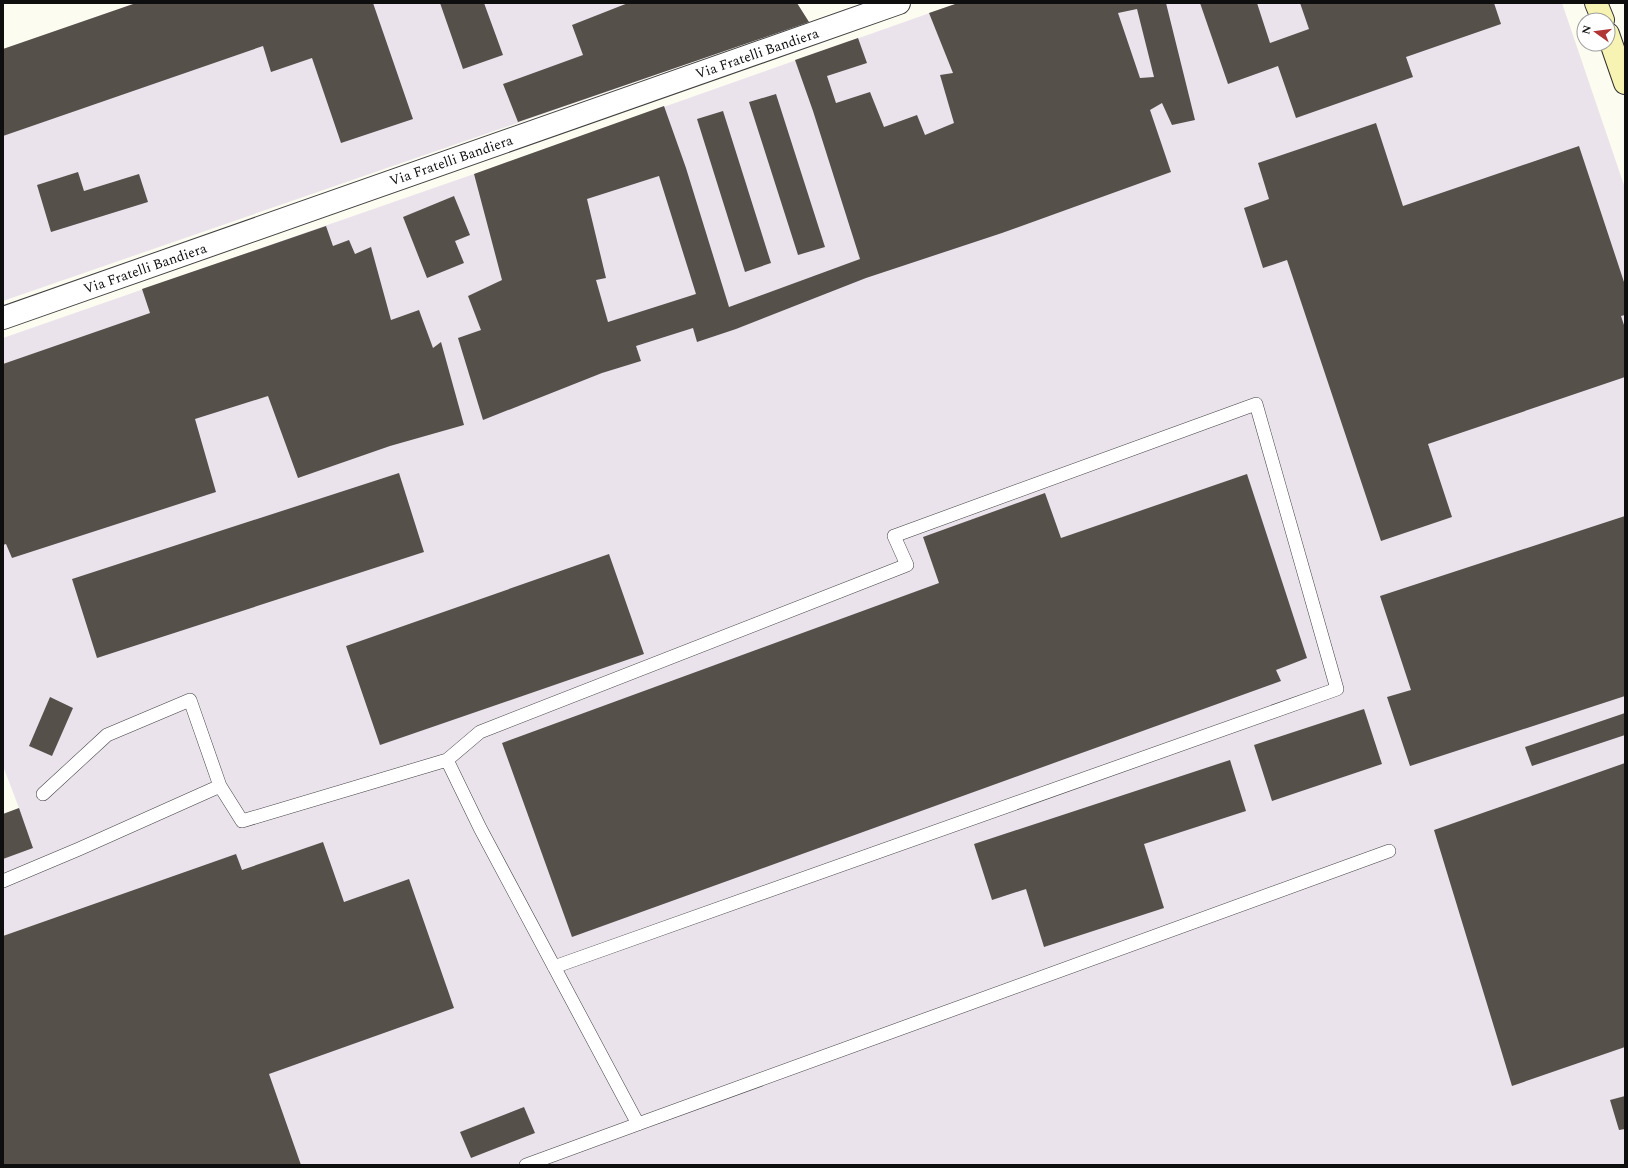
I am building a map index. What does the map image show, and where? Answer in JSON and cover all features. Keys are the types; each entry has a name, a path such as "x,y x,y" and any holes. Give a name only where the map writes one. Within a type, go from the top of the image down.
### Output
{"street":[{"name":"Via Fratelli Bandiera","path":"3,318 899,3"},
{"path":"1614,52 1625,82"}],"lane":[{"path":"43,794 107,735 190,700 220,786 242,821 447,760 480,732 907,565 894,536 1256,404 1337,689 554,967"},
{"path":"447,760 480,828 638,1124"},
{"path":"3,881 220,786"},
{"path":"526,1165 1389,851"}],"shaded area":[{"path":"136,3 797,3 809,22 3,301 3,49"},
{"path":"958,3 1562,3 1576,44 1576,52 1579,52 1625,188 1625,1165 3,1165 3,814 19,808 3,766 3,338"}],"building":[{"path":"136,3 373,3 413,119 341,143 312,58 271,72 263,46 3,136 3,49"},
{"path":"440,3 484,3 503,55 463,69"},
{"path":"628,3 797,3 809,22 518,122 503,84 583,55 572,25"},
{"path":"958,3 1166,3 1195,120 1172,125 1162,103 1150,110 1171,172 1002,233 866,278 736,329 697,342 693,328 636,346 641,361 602,373 483,420 458,338 481,330 468,296 502,280 474,174 664,106 686,168 729,307 860,259 813,111 795,60 858,38 867,63 827,76 836,103 870,92 884,127 917,115 925,135 954,123 940,75 953,73 929,13","holes":["1137,9 1154,77 1140,78 1118,13","659,176 696,294 608,322 596,280 606,278 587,199"]},
{"path":"1200,3 1257,3 1270,43 1309,29 1300,3 1494,3 1501,24 1406,57 1413,77 1296,118 1278,66 1228,84"},
{"path":"776,94 825,247 798,255 749,102"},
{"path":"723,111 771,263 745,272 697,119"},
{"path":"1376,123 1403,206 1579,146 1625,285 1625,315 1621,316 1625,328 1625,377 1428,444 1452,517 1381,541 1287,260 1263,268 1244,208 1269,199 1258,163"},
{"path":"78,172 84,191 139,174 148,202 51,232 37,185"},
{"path":"454,196 470,235 455,241 464,263 427,278 403,217"},
{"path":"326,226 333,246 349,240 355,254 371,247 391,320 419,310 433,348 441,342 464,425 390,446 298,478 268,396 195,419 216,492 12,558 6,544 3,545 3,364 150,313 142,289"},
{"path":"399,473 424,552 97,658 72,579"},
{"path":"1247,474 1307,658 1276,670 1281,681 572,937 502,743 939,583 923,537 1045,493 1061,538"},
{"path":"1625,516 1625,696 1410,766 1387,697 1411,690 1380,596"},
{"path":"609,554 644,654 380,745 346,646"},
{"path":"50,697 73,708 52,756 29,746"},
{"path":"1364,709 1382,764 1272,801 1254,745"},
{"path":"1625,713 1625,735 1532,766 1525,747"},
{"path":"1230,760 1246,811 1144,844 1164,908 1044,947 1026,889 992,900 974,844"},
{"path":"1625,763 1625,1047 1512,1086 1434,830"},
{"path":"19,808 33,848 3,859 3,814"},
{"path":"323,842 344,902 409,879 454,1008 269,1074 301,1165 3,1165 3,936 236,854 242,870"},
{"path":"1625,1096 1625,1129 1619,1130 1610,1100"},
{"path":"524,1107 535,1133 471,1158 460,1132"}]}
